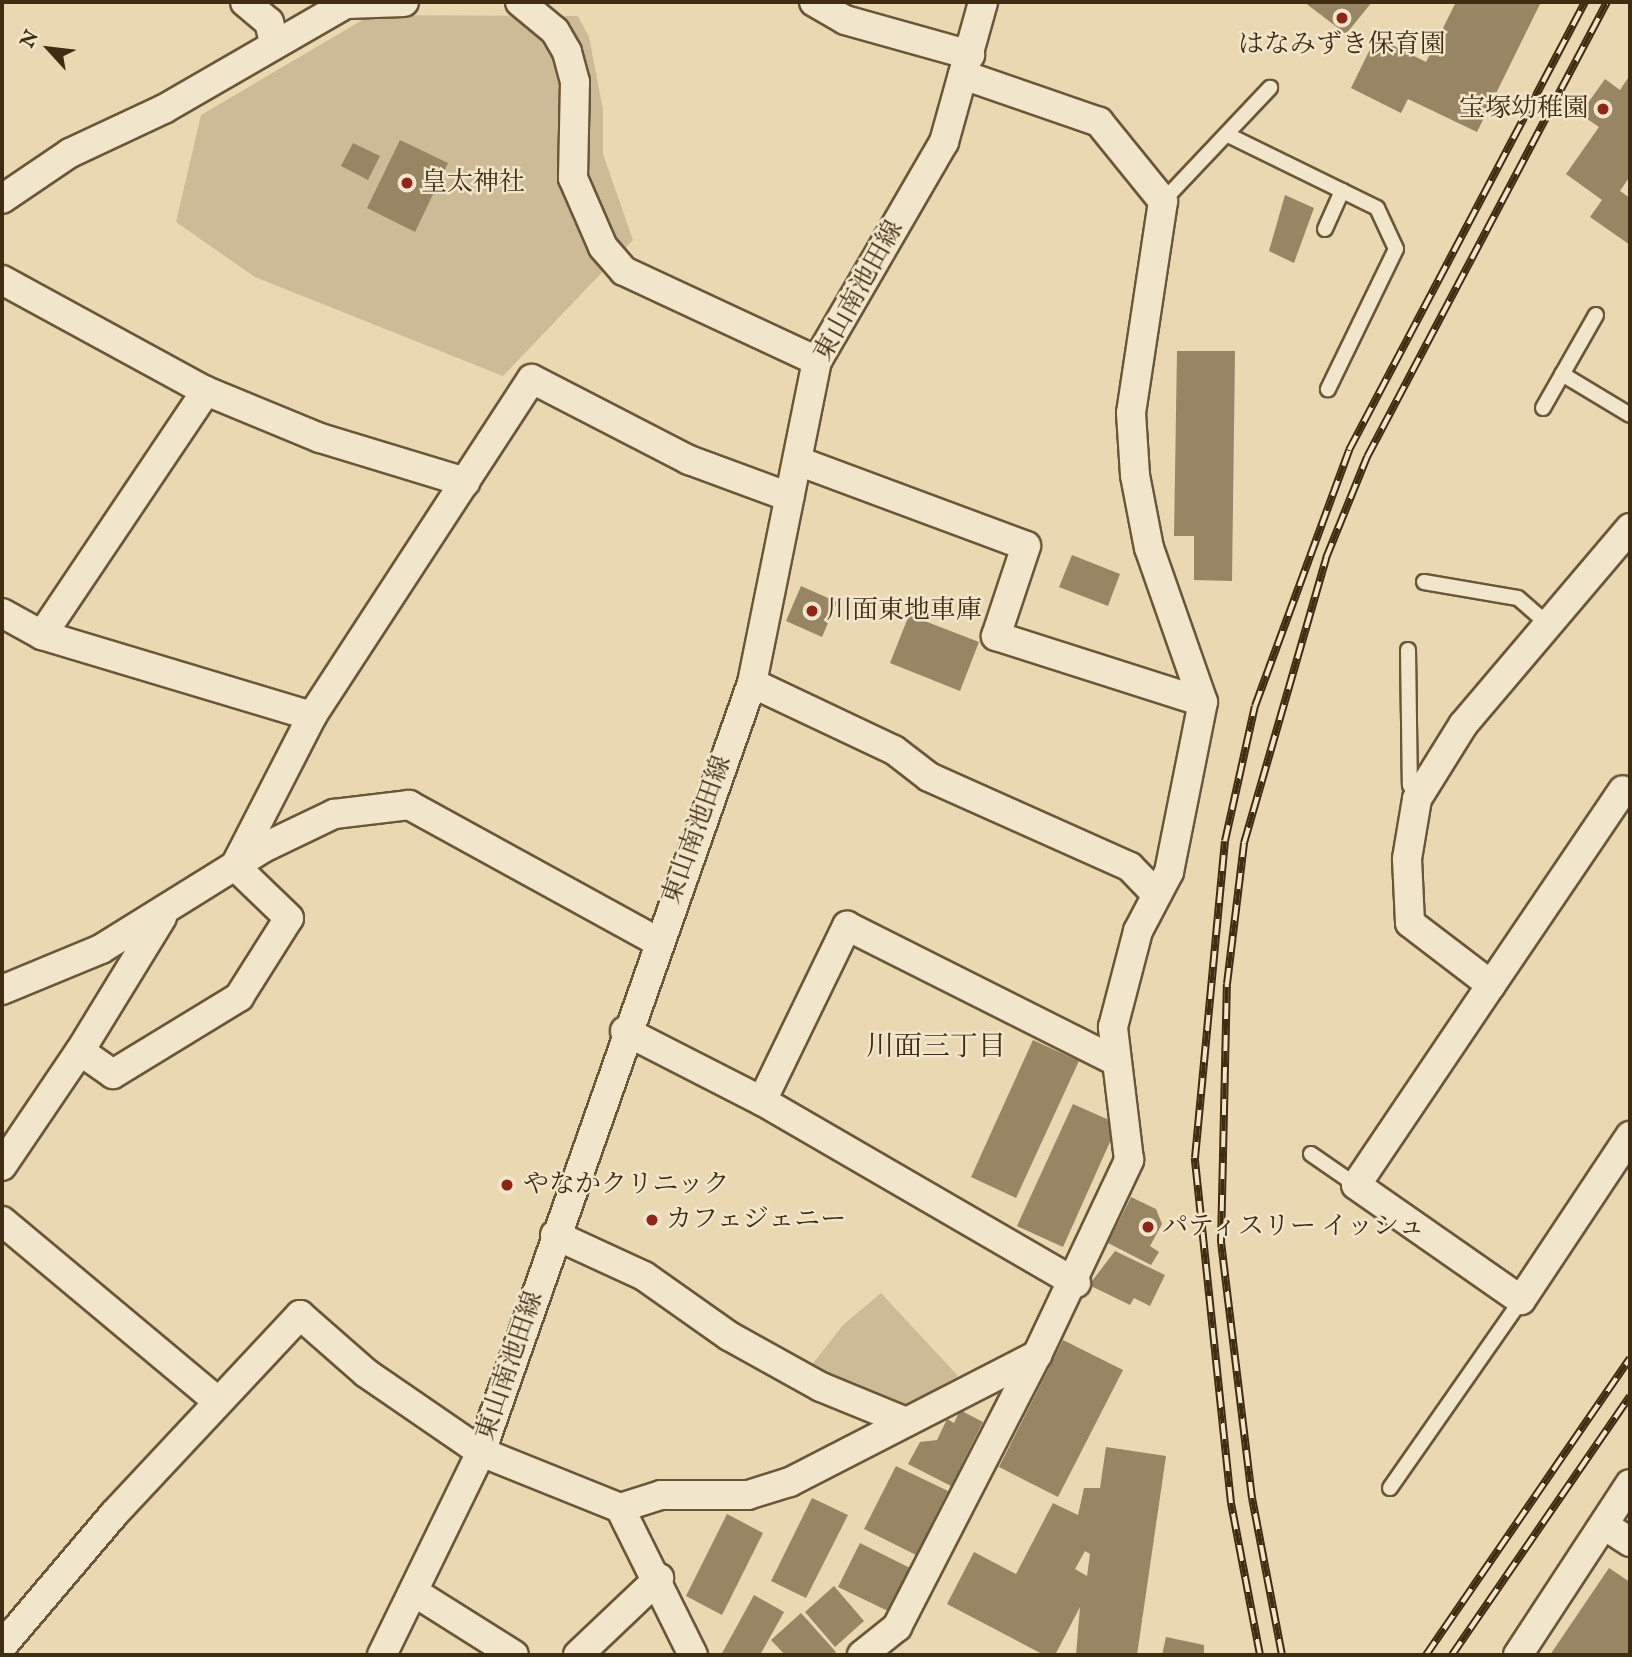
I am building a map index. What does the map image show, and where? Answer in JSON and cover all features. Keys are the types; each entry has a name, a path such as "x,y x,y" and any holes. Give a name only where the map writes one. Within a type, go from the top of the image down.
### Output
{"street":[{"path":"245,2 269,22 274,42"},
{"path":"2,199 70,153 164,109 274,42 345,4 404,2"},
{"path":"520,2 555,32 567,52 575,82 573,178 603,247 624,271 817,361"},
{"path":"814,2 845,20 966,65 1099,122 1163,201 1131,413 1135,475 1149,548 1203,702 1169,872 1154,892 1113,1027 1129,1160 1076,1283 897,1627 862,1655"},
{"name":"東山南池田線","path":"382,1655 481,1452 656,941 751,682 817,361 944,142 983,2"},
{"path":"2,280 206,391 320,438 465,482"},
{"path":"234,866 312,716 532,379 677,454 789,497"},
{"path":"42,635 206,391"},
{"path":"798,461 1026,546 996,636 1203,702"},
{"path":"1491,985 1410,923 1407,859 1417,799 1463,726 1630,528"},
{"path":"2,613 42,635 312,716"},
{"path":"751,682 894,750 929,777 1130,867 1154,892"},
{"path":"1628,788 1356,1185 1521,1300 1630,1136"},
{"path":"2,990 163,915 234,866 334,814 409,804 656,941"},
{"path":"80,1051 113,1074 239,997 289,918 234,866"},
{"path":"2,1166 80,1051 163,915"},
{"path":"762,1101 847,926 1115,1061"},
{"path":"625,1031 762,1101 1076,1283"},
{"path":"2,1221 216,1401"},
{"path":"555,1235 644,1276 729,1336 821,1387 904,1421"},
{"path":"2,1646 216,1401 300,1315 366,1373 481,1452 620,1508 659,1578 693,1655"},
{"path":"620,1508 661,1495 748,1495 813,1473 904,1421 1037,1355"},
{"path":"1518,1655 1630,1484"},
{"path":"1604,1525 1630,1542"},
{"path":"578,1655 659,1578"},
{"path":"414,1592 514,1655"}],"lane":[{"path":"1163,201 1270,88"},
{"path":"1228,135 1377,208 1396,249 1328,389"},
{"path":"1325,229 1342,191"},
{"path":"1543,408 1596,315"},
{"path":"1562,374 1630,415"},
{"path":"1424,582 1518,598 1549,625"},
{"path":"1408,650 1410,785 1417,799"},
{"path":"1311,1154 1356,1185"},
{"path":"1390,1488 1521,1300"}],"shaded area":[{"path":"371,15 578,16 589,37 603,110 603,154 633,240 503,376 255,277 176,222 201,115"},
{"path":"881,1293 958,1376 904,1407 811,1366 843,1325"}],"building":[{"name":"はなみずき保育園","path":"1304,2 1372,2 1346,34"},
{"path":"1456,2 1541,2 1477,132 1408,99 1401,113 1351,88 1376,37 1426,62"},
{"path":"1630,75 1630,176 1620,191 1630,198 1630,245 1590,217 1602,200 1566,174 1599,127 1580,114 1605,79 1620,90"},
{"path":"400,140 448,163 415,232 367,208"},
{"path":"353,143 380,156 368,180 341,166"},
{"path":"1285,195 1314,208 1294,263 1269,251"},
{"path":"1177,351 1235,351 1232,581 1194,580 1194,536 1174,536"},
{"path":"1072,555 1120,574 1108,606 1059,587"},
{"name":"川面東地車庫","path":"801,586 837,602 822,637 786,621"},
{"path":"909,615 979,642 960,691 890,663"},
{"path":"1033,1040 1079,1061 1016,1198 971,1177"},
{"path":"1073,1104 1118,1124 1063,1247 1017,1226"},
{"path":"1131,1197 1156,1209 1162,1224 1150,1246 1159,1252 1151,1265 1108,1243"},
{"path":"1115,1251 1165,1275 1150,1306 1134,1298 1130,1305 1089,1285"},
{"path":"1063,1340 1123,1370 1058,1497 999,1467"},
{"path":"960,1410 983,1422 951,1486 908,1464 920,1442 937,1440 947,1419 954,1423"},
{"path":"1106,1447 1166,1456 1137,1655 1076,1655 1080,1607 1055,1655 1044,1655 947,1604 974,1552 1016,1574 1053,1503 1078,1515 1084,1488 1100,1488","holes":["1085,1551 1090,1554 1087,1576 1075,1569"]},
{"path":"896,1466 948,1491 916,1555 864,1529"},
{"path":"812,1498 848,1515 806,1598 771,1581"},
{"path":"727,1514 763,1533 722,1615 686,1596"},
{"path":"860,1543 910,1568 888,1611 838,1587"},
{"path":"1609,1568 1630,1582 1630,1655 1550,1655"},
{"path":"834,1586 864,1621 835,1647 805,1612"},
{"path":"754,1595 784,1612 760,1655 721,1655"},
{"path":"801,1613 836,1652 832,1655 785,1655 771,1640"},
{"path":"1166,1637 1204,1645 1204,1655 1162,1655"}],"railway":[{"path":"1260,1655 1231,1503 1195,1158 1225,841 1255,706 1349,450 1585,2"},
{"path":"1282,1655 1252,1498 1221,1243 1227,984 1244,843 1326,558 1367,457 1607,2"},
{"path":"1426,1655 1630,1358"},
{"path":"1452,1655 1630,1396"}],"place":[{"name":"はなみずき保育園","path":"1342,18"},
{"name":"宝塚幼稚園","path":"1603,109"},
{"name":"皇太神社","path":"407,183"},
{"name":"川面東地車庫","path":"812,611"},
{"name":"やなかクリニック","path":"507,1185"},
{"name":"カフェジェニー","path":"652,1220"},
{"name":"パティスリー イッシュ","path":"1148,1227"}],"district":[{"name":"川面三丁目","path":"936,1048"}]}
